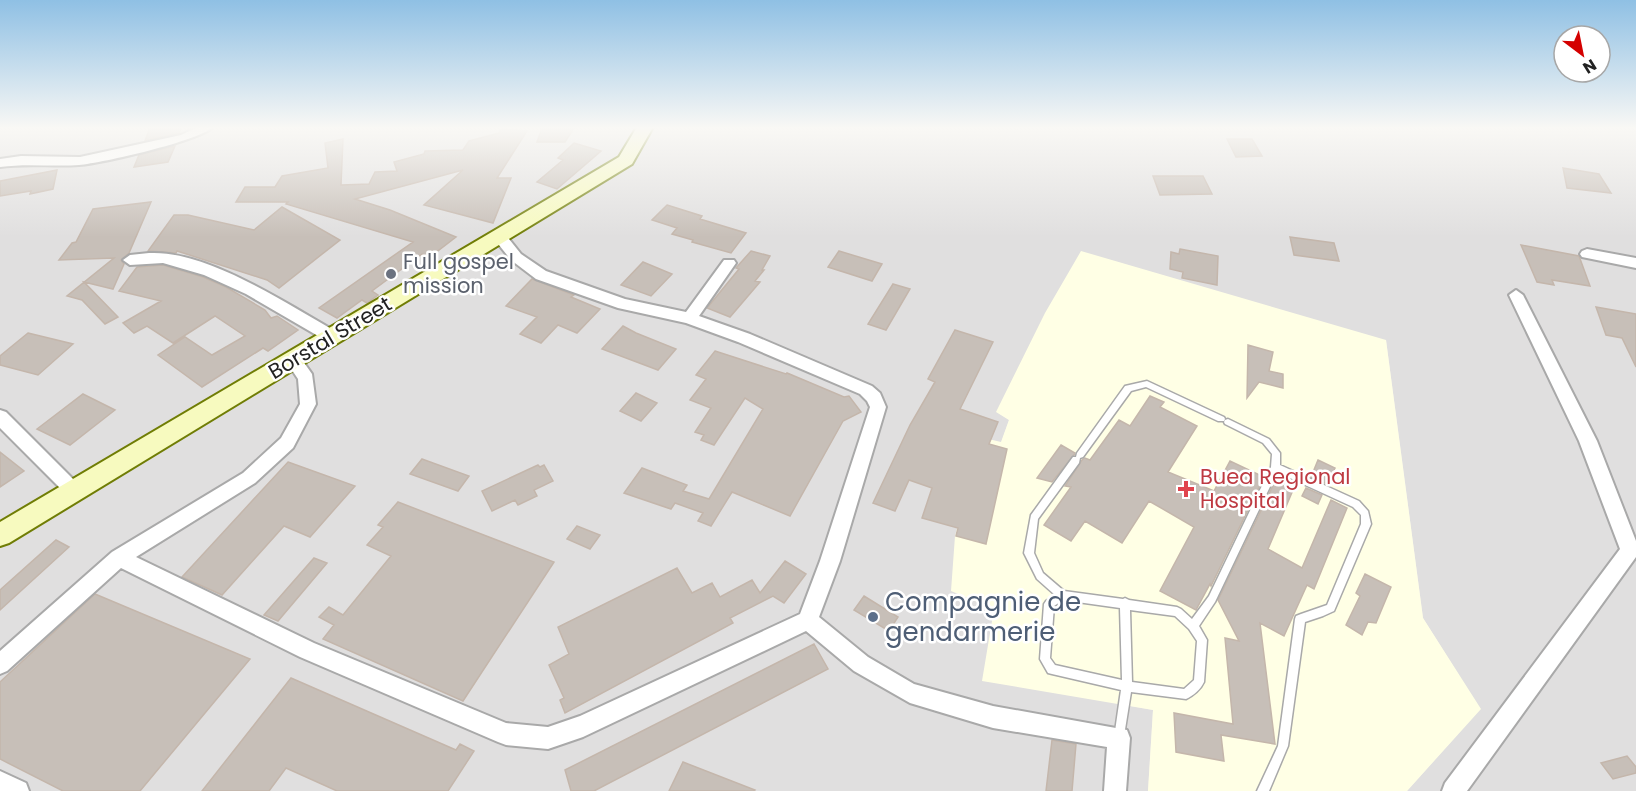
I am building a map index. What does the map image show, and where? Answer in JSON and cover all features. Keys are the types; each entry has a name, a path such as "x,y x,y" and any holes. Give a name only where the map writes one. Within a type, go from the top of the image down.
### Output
{"street":[{"name":"Borstal Street","path":"0,535 620,164"},
{"path":"119,558 317,654 506,734 548,738 583,726 808,620 830,561 878,407 874,397 866,390 744,338 689,318 623,304 541,275 516,257 500,237"},
{"path":"1587,254 1636,262"},
{"path":"130,260 166,258 216,274 331,336"},
{"path":"689,318 703,302 729,263"},
{"path":"1454,791 1633,550 1587,441 1516,295"},
{"path":"0,664 119,558 249,478 287,443 308,404 306,378 294,361"},
{"path":"0,417 74,492"},
{"path":"808,620 861,664 910,693 993,717 1119,738 1115,791"},
{"path":"0,782 18,791"}],"lane":[{"path":"1062,595 1049,604 1045,659 1052,669 1127,686 1186,694 1199,682 1202,640 1193,626 1177,612 1062,595 1040,576 1029,553 1034,518 1128,388 1147,384 1266,441 1276,453 1275,467 1212,598 1193,626"},
{"path":"1263,791 1283,746 1300,619 1310,612 1324,613 1331,608 1366,524 1365,514 1356,504 1275,467"},
{"path":"1119,738 1127,686 1125,603"}],"shaded area":[{"path":"0,164 1636,164 1636,791 1407,791 1480,709 1423,618 1386,340 997,412 1009,420 1001,443 980,437 994,608 1125,705 1153,710 1148,791 0,791"},
{"name":"Buea Regional Hospital","path":"1081,251 1386,340 1423,618 1481,709 1407,791 1148,791 1153,710 982,681 994,609 951,591 955,536 980,437 1001,442 1009,420 996,412 1045,313"}],"building":[{"path":"135,164 155,164 134,167"},
{"path":"328,164 342,164 341,185 369,184 375,172 397,171 395,164 506,164 497,178 511,178 493,223 424,205 463,170 355,199 390,210 456,237 430,257 422,254 372,291 378,295 367,303 362,300 337,318 319,308 413,242 286,204 288,202 236,202 245,187 275,187 282,176 328,168"},
{"path":"558,164 586,164 557,189 537,182"},
{"path":"1563,168 1599,174 1611,193 1567,188"},
{"path":"57,170 53,189 30,194 31,191 0,196 0,181"},
{"path":"1153,176 1203,176 1212,194 1160,195"},
{"path":"151,202 129,253 121,260 124,264 113,289 84,282 114,258 59,260 72,243 76,242 93,209"},
{"path":"667,205 702,216 700,219 746,233 731,253 692,242 693,240 672,234 677,228 652,220"},
{"path":"282,207 340,240 279,288 267,280 177,251 176,253 148,251 174,215 188,215 254,230"},
{"path":"1290,237 1334,243 1339,261 1294,255"},
{"path":"1521,245 1579,256 1590,286 1552,280 1554,285 1537,282"},
{"path":"1180,249 1218,256 1217,285 1182,278 1183,272 1170,269 1171,252 1179,254"},
{"path":"751,251 770,256 762,270 764,270 755,281 760,282 730,317 707,308 739,269 736,268"},
{"path":"839,251 882,264 872,281 828,267"},
{"path":"643,262 672,274 651,296 621,285"},
{"path":"163,265 203,277 226,287 265,310 271,318 277,316 298,330 268,351 263,348 202,387 158,355 185,337 212,355 245,336 215,316 173,343 147,326 134,333 123,323 161,301 119,291 137,267"},
{"path":"532,279 574,295 571,297 600,309 577,333 558,325 541,343 520,334 537,317 506,306"},
{"path":"84,282 118,317 105,324 82,300 67,296"},
{"path":"893,284 910,289 886,330 868,324"},
{"path":"1596,307 1636,314 1636,367 1622,338 1606,335"},
{"path":"623,326 676,349 658,370 602,349"},
{"path":"955,330 993,342 960,409 998,422 989,444 1007,449 986,544 956,536 958,528 922,518 932,488 909,480 895,511 873,503 910,425 935,382 928,379"},
{"path":"28,333 73,344 38,375 0,365 0,356"},
{"path":"1248,345 1273,352 1269,371 1283,374 1283,388 1259,382 1247,398"},
{"path":"715,351 787,373 844,397 849,396 861,412 843,421 790,516 732,492 711,526 698,521 703,513 675,503 671,509 624,493 642,468 687,485 683,491 709,499 763,409 745,398 714,445 701,440 704,435 695,432 711,408 690,400 706,379 696,375"},
{"path":"636,393 657,403 641,421 620,411"},
{"path":"83,394 115,410 70,445 37,429"},
{"path":"1150,396 1164,402 1160,407 1197,426 1168,472 1214,491 1230,461 1264,477 1211,586 1210,584 1196,610 1160,591 1194,527 1149,501 1122,543 1085,521 1071,541 1044,525 1071,487 1065,486 1082,460 1085,458 1090,460 1119,420 1130,426"},
{"path":"1061,445 1075,453 1074,455 1052,482 1037,478"},
{"path":"0,452 24,471 0,487"},
{"path":"422,459 469,476 458,491 410,474"},
{"path":"1318,460 1335,468 1327,484 1311,477"},
{"path":"288,462 355,486 310,537 284,526 222,595 182,577"},
{"path":"538,465 540,467 544,465 553,481 534,490 537,496 518,505 515,500 492,511 482,491"},
{"path":"1278,475 1296,483 1268,549 1302,568 1331,500 1347,508 1314,589 1307,585 1284,636 1260,623 1275,744 1221,735 1224,761 1176,752 1174,713 1233,724 1225,638 1239,641 1218,600"},
{"path":"1306,488 1322,495 1318,504 1302,496"},
{"path":"398,502 554,562 463,701 323,639 334,625 319,617 329,607 343,615 391,556 367,545 383,527 378,525"},
{"path":"577,526 600,535 590,549 567,539"},
{"path":"56,540 69,547 0,610 0,590"},
{"path":"314,558 327,563 278,621 264,615"},
{"path":"785,561 806,574 784,603 773,596 730,618 733,623 565,713 560,700 564,698 549,665 569,654 558,627 677,568 692,593 712,583 720,597 752,580 760,593"},
{"path":"1365,574 1391,587 1376,623 1368,622 1362,635 1346,625 1360,596 1356,593"},
{"path":"95,594 250,659 140,791 63,791 0,759 0,682"},
{"path":"864,596 898,617 889,631 854,610"},
{"path":"814,644 828,669 594,791 571,791 565,770"},
{"path":"291,678 456,750 460,744 474,751 448,791 337,791 286,768 269,791 202,791"},
{"path":"1052,740 1076,744 1072,791 1046,791"},
{"path":"1627,756 1636,767 1636,773 1613,779 1601,763"},
{"path":"683,762 755,790 669,791"}],"place":[{"name":"Full gospel mission","path":"391,274"},
{"name":"Buea Regional Hospital","path":"1186,489"},
{"name":"Compagnie de gendarmerie","path":"873,617"}]}
